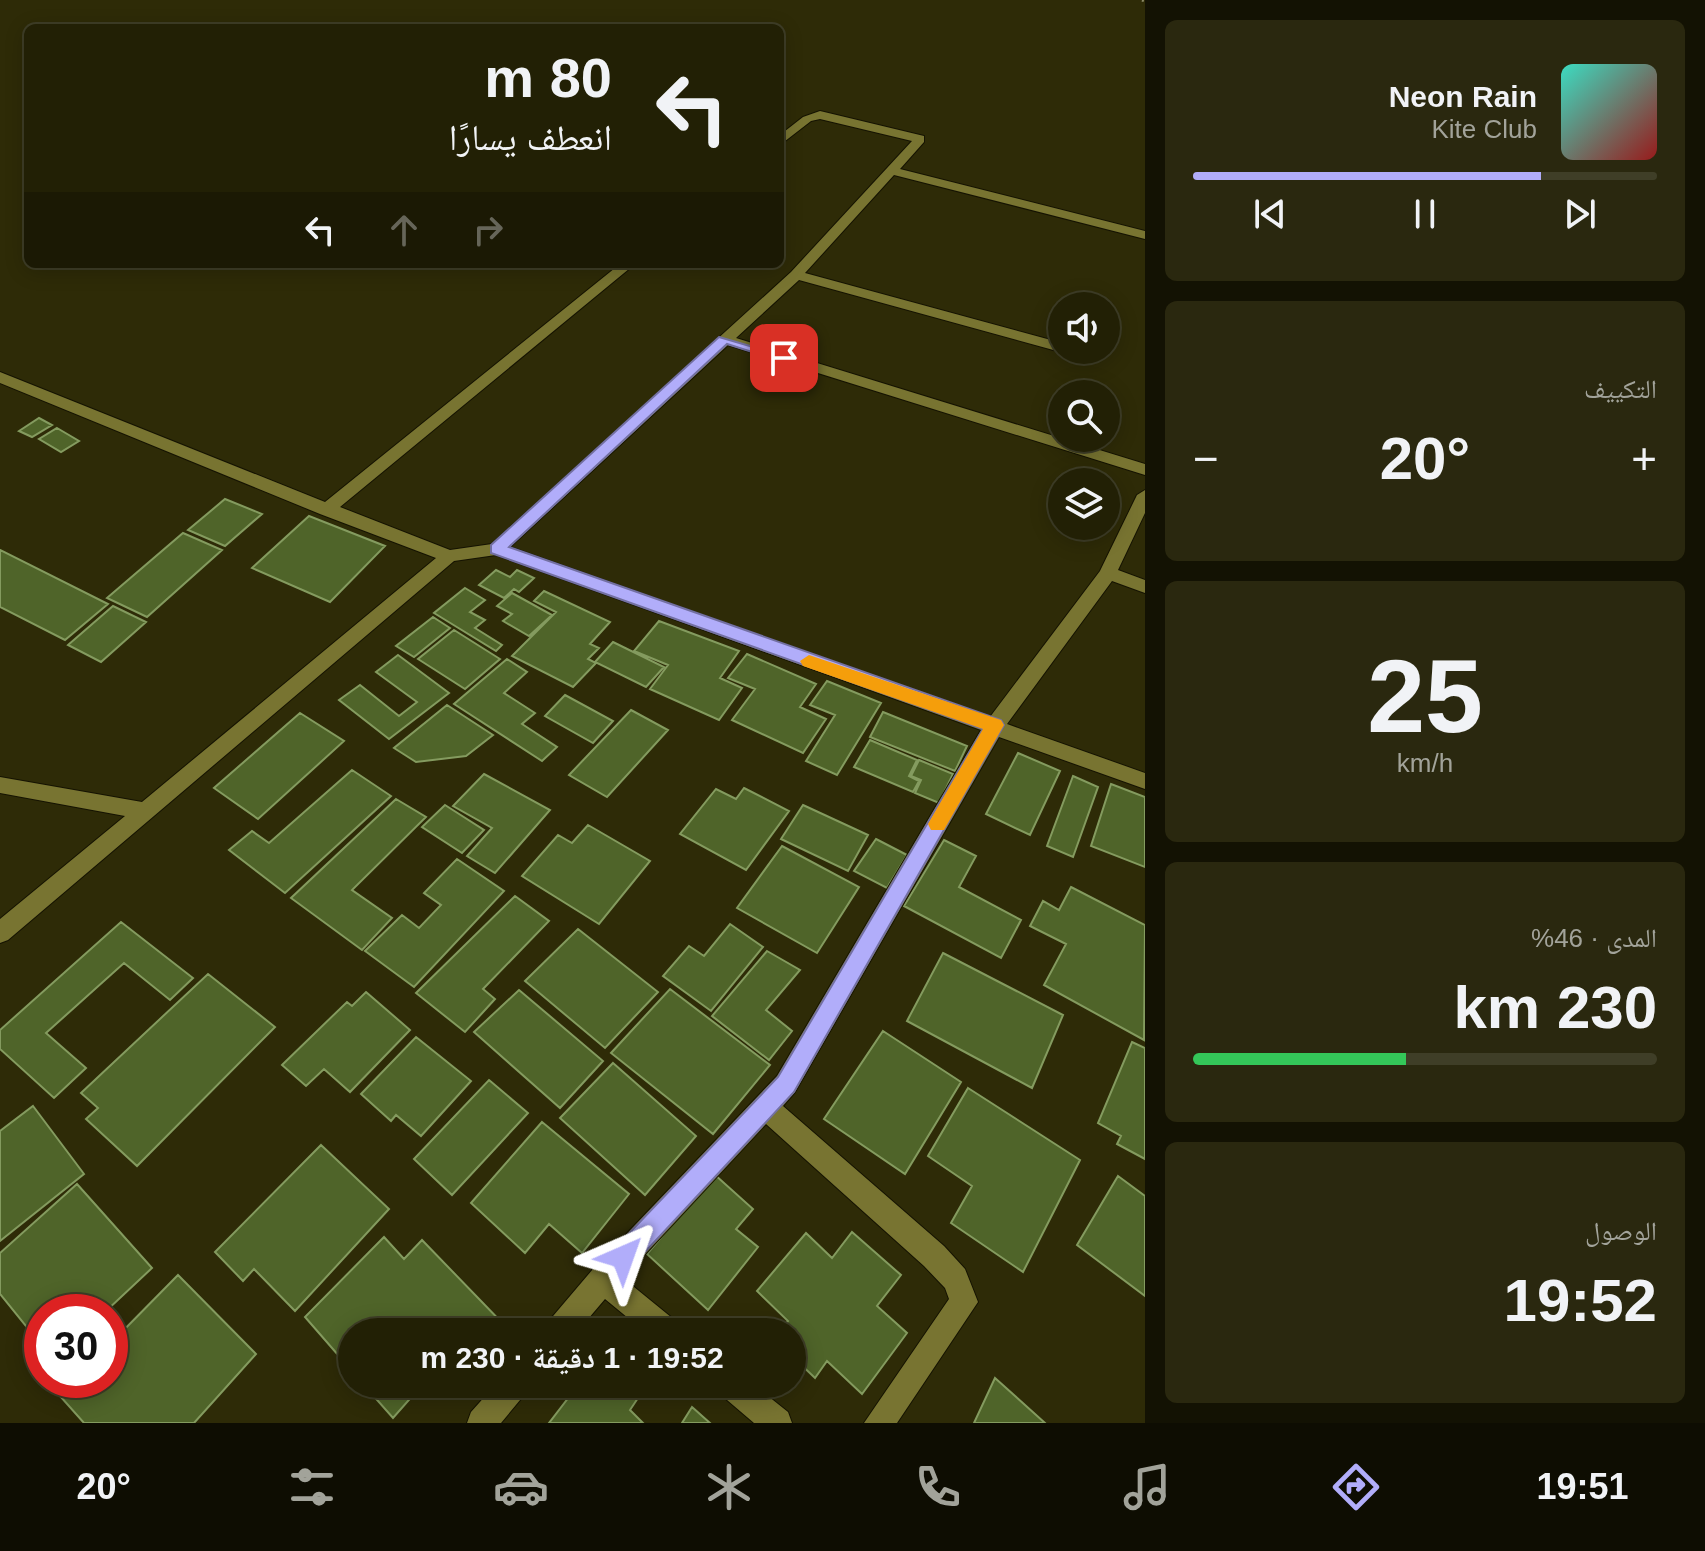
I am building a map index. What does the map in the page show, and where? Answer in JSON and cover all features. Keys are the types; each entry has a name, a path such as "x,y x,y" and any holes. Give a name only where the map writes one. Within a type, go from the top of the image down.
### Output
{"street":[{"path":"497,549 796,275 920,139 820,115 807,119 784,138"},
{"path":"893,171 1145,235"},
{"path":"326,510 623,268"},
{"path":"796,275 1048,344"},
{"path":"724,339 1145,470"},
{"path":"0,377 326,510 449,556 497,549 1145,781"},
{"path":"570,1318 786,1084 995,725 1108,573 1145,495"},
{"path":"0,933 449,556"},
{"path":"1108,573 1145,587"},
{"path":"0,785 146,811"},
{"path":"765,1107 934,1256 955,1279 964,1302 879,1423"},
{"path":"603,1279 650,1318"},
{"path":"482,1423 503,1398"},
{"path":"747,1398 777,1423"}],"building":[{"path":"39,418 52,425 32,437 19,431"},
{"path":"57,428 79,441 61,452 39,439"},
{"path":"225,499 262,514 225,546 188,530"},
{"path":"309,516 385,546 330,602 252,568"},
{"path":"183,533 222,550 147,617 107,598"},
{"path":"0,550 108,604 65,640 0,607"},
{"path":"496,570 510,577 517,570 534,578 519,592 514,589 504,598 479,585"},
{"path":"465,588 485,600 470,612 485,620 475,628 502,645 496,651 434,613"},
{"path":"544,591 610,622 590,644 599,648 588,659 596,663 573,687 512,656 556,612 534,601"},
{"path":"512,593 552,615 529,636 503,621 512,614 497,606"},
{"path":"113,606 146,622 101,662 68,645"},
{"path":"433,617 450,628 414,657 396,646"},
{"path":"659,621 739,651 720,678 742,688 719,720 650,689 668,665 634,651"},
{"path":"454,630 500,659 465,689 418,659"},
{"path":"613,642 664,667 646,687 595,662"},
{"path":"747,654 816,684 800,707 826,719 803,753 732,720 755,689 728,678"},
{"path":"398,655 449,693 389,739 339,700 360,685 399,716 417,702 376,672"},
{"path":"507,659 527,672 504,693 535,713 522,724 557,747 542,761 454,704"},
{"path":"827,681 881,703 837,775 806,761 835,715 810,705"},
{"path":"565,695 613,721 593,743 545,716"},
{"path":"447,705 493,735 466,756 416,762 394,748"},
{"path":"631,710 668,730 607,797 569,775"},
{"path":"883,712 967,746 955,771 870,737"},
{"path":"300,713 344,741 258,819 214,788"},
{"path":"870,740 917,760 909,776 919,781 913,792 854,767"},
{"path":"1018,753 1060,771 1030,835 986,814"},
{"path":"919,760 953,774 939,803 915,793 921,780 911,776"},
{"path":"352,770 391,796 285,893 229,850 252,831 269,843"},
{"path":"484,774 550,810 495,873 467,856 492,828 453,806"},
{"path":"1073,776 1098,787 1073,857 1047,846"},
{"path":"1111,784 1145,797 1145,867 1091,846"},
{"path":"744,788 789,811 746,870 680,834 716,789 736,799"},
{"path":"396,799 426,817 352,890 392,918 362,950 291,898"},
{"path":"445,805 484,830 462,853 422,827"},
{"path":"803,805 868,835 848,871 781,839"},
{"path":"588,825 650,861 599,924 522,876 558,835 572,843"},
{"path":"876,839 907,855 887,888 854,871"},
{"path":"944,840 976,856 959,887 1021,920 1001,958 904,906"},
{"path":"782,846 859,887 817,953 737,908"},
{"path":"457,859 504,891 414,987 365,951 402,915 419,928 441,905 424,893"},
{"path":"1071,887 1145,925 1144,1040 1044,985 1066,944 1030,926 1043,901 1059,910"},
{"path":"515,896 549,921 483,989 495,999 465,1032 416,993"},
{"path":"121,922 193,978 170,1000 124,963 46,1033 86,1068 54,1098 0,1049 0,1030"},
{"path":"730,924 763,947 711,1011 663,976 689,946 704,956"},
{"path":"578,929 658,992 605,1048 525,981"},
{"path":"767,951 800,970 766,1010 792,1031 769,1060 712,1016"},
{"path":"943,953 1063,1015 1032,1088 907,1021"},
{"path":"208,974 275,1027 137,1166 86,1119 98,1108 81,1093"},
{"path":"670,989 770,1065 713,1134 611,1053"},
{"path":"519,990 603,1061 560,1108 474,1032"},
{"path":"366,992 410,1030 350,1092 324,1069 306,1086 282,1065 347,1002 352,1006"},
{"path":"883,1031 961,1082 905,1174 824,1119"},
{"path":"416,1037 471,1081 421,1136 396,1115 391,1121 361,1094"},
{"path":"1132,1042 1145,1048 1145,1159 1117,1144 1121,1136 1098,1123"},
{"path":"613,1063 696,1136 645,1195 560,1118"},
{"path":"489,1080 528,1113 452,1195 414,1159"},
{"path":"968,1088 1080,1160 1023,1272 951,1223 972,1186 928,1156"},
{"path":"33,1106 84,1174 0,1241 0,1131"},
{"path":"542,1122 629,1194 582,1253 549,1224 525,1253 471,1203"},
{"path":"321,1145 389,1209 295,1311 254,1269 243,1281 215,1252"},
{"path":"714,1174 753,1209 736,1229 758,1247 708,1310 647,1254"},
{"path":"1118,1176 1145,1196 1145,1296 1077,1245"},
{"path":"77,1184 152,1268 124,1294 24,1294 24,1324 0,1294 0,1253"},
{"path":"852,1232 901,1275 877,1306 907,1333 862,1394 827,1361 815,1378 806,1369 806,1318 785,1318 757,1291 806,1233 832,1258"},
{"path":"384,1237 404,1259 422,1240 497,1318 338,1318 338,1355 305,1317"},
{"path":"178,1275 256,1354 194,1423 84,1423 62,1398 128,1398 128,1326"},
{"path":"995,1378 1045,1423 974,1423"},
{"path":"375,1398 411,1398 393,1418"},
{"path":"568,1398 638,1398 630,1410 643,1423 549,1423"},
{"path":"692,1407 710,1423 682,1423"}],"slow traffic":[{"path":"809,661 995,725 937,824"}],"route":[{"path":"623,1257 786,1084 995,725 704,625 497,549 724,339 784,358"}]}
